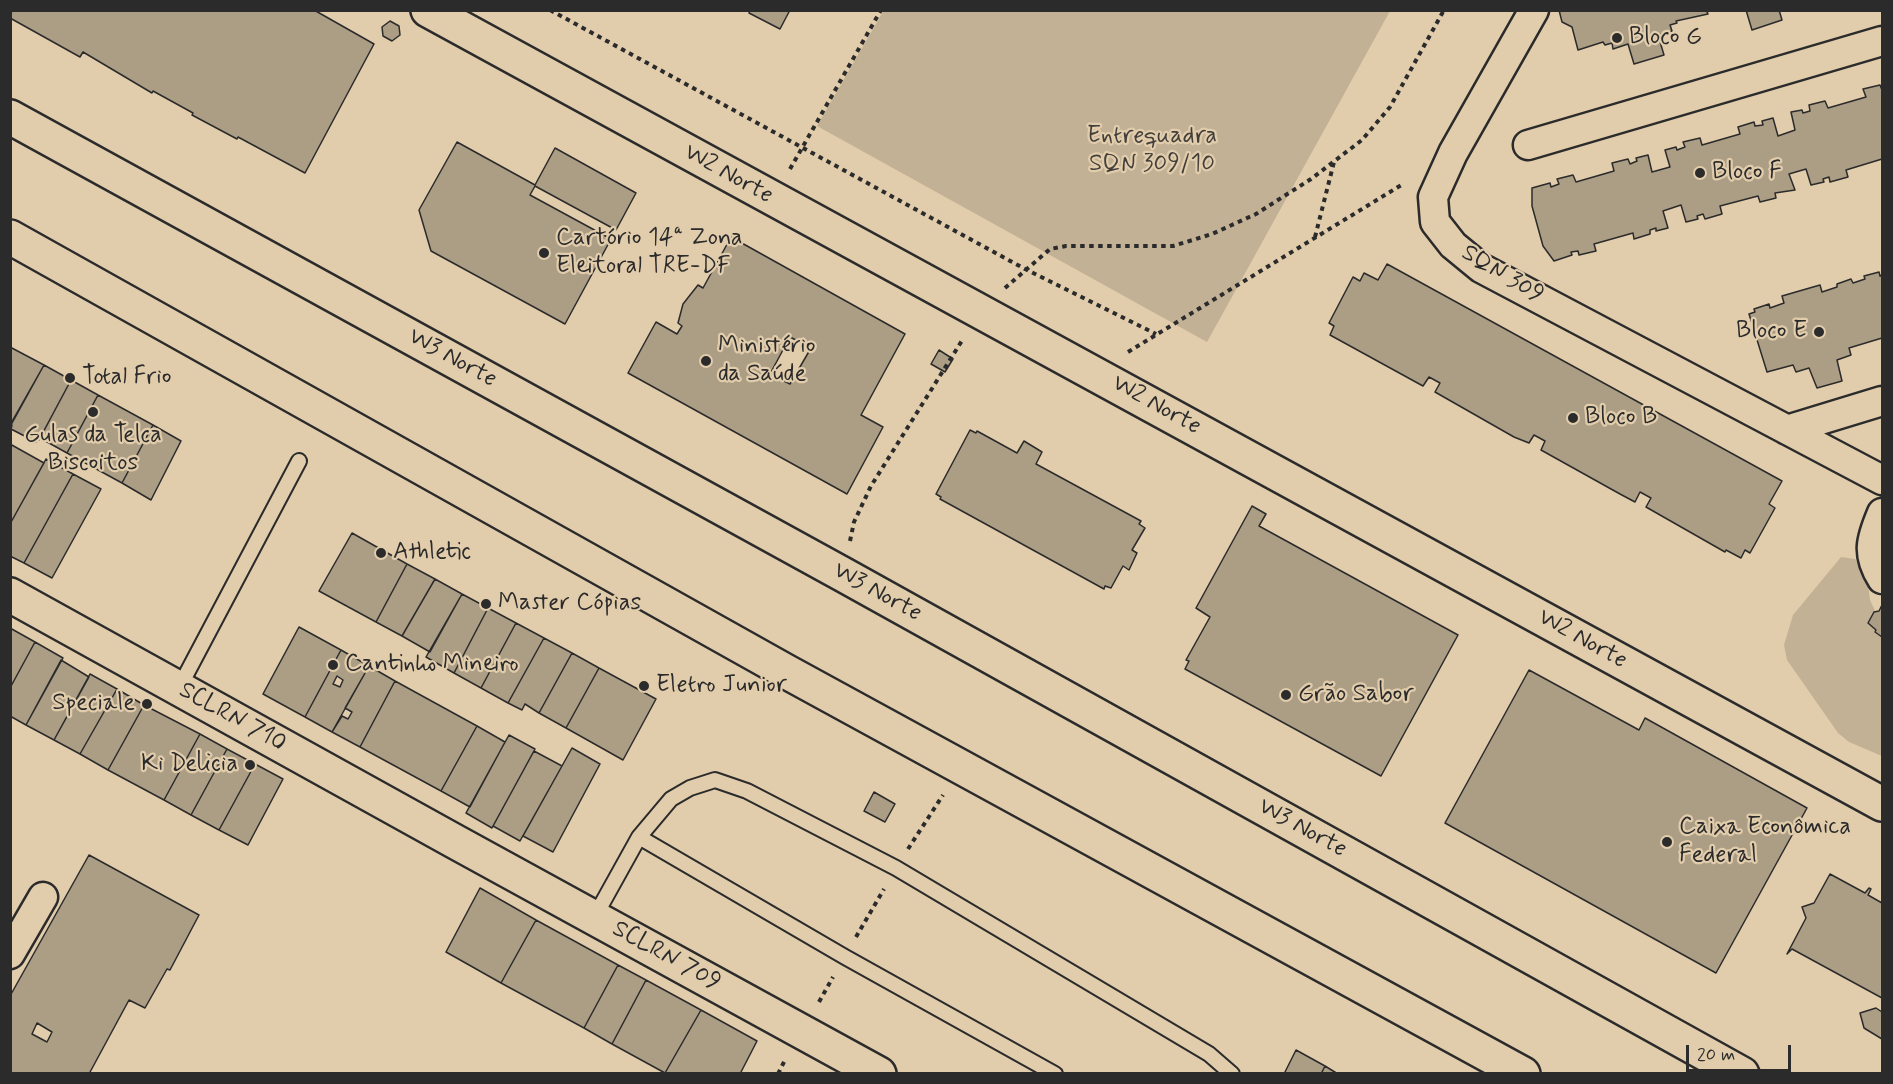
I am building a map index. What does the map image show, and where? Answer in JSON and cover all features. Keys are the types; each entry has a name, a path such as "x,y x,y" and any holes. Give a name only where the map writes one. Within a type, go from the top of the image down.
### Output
{"main road":[{"name":"W2 Norte","path":"428,10 1882,804"},
{"name":"W3 Norte","path":"10,117 844,575 1742,1074"},
{"path":"10,237 787,672 1523,1074"},
{"name":"SCLRN 710","path":"10,595 454,841"},
{"name":"SCLRN 709","path":"454,841 879,1074"}],"street":[{"name":"SQN 309","path":"1534,10 1449,162 1433,197 1435,222 1453,245 1481,268 1882,480"},
{"path":"1528,145 1882,41"},
{"path":"1787,430 1882,401"},
{"path":"1882,513 1872,537 1872,564 1882,579"},
{"path":"10,954 43,897"}],"lane":[{"path":"179,688 299,461"},
{"path":"594,918 639,837 671,799 690,788 715,780 747,791 896,868 1198,1048 1232,1074"},
{"path":"639,837 845,957 1055,1074"}],"path":[{"path":"550,10 1025,269 1156,334"},
{"path":"773,199 881,10"},
{"path":"844,575 854,522 871,486 980,311 1050,249 1066,246 1173,246 1212,234 1256,214 1311,179 1362,140 1390,107 1443,10"},
{"path":"1315,237 1334,162"},
{"path":"1094,372 1404,183"},
{"path":"802,1031 896,868 961,766"}],"green space":[{"name":"Entrequadra SQN 309/10","path":"884,10 1390,11 1207,342 817,126"},
{"path":"1841,557 1855,559 1866,570 1870,600 1882,626 1882,756 1849,742 1838,733 1787,660 1784,645 1793,615"}],"building":[{"path":"12,10 314,10 374,44 305,173 192,115 193,113 153,91 152,93 83,52 80,57 10,18"},
{"path":"750,10 790,10 780,29 749,13"},
{"name":"Bloco G","path":"1559,10 1711,10 1707,12 1708,14 1676,21 1677,23 1670,25 1672,31 1658,35 1664,55 1634,64 1628,44 1613,49 1612,43 1605,45 1603,42 1578,50 1572,27 1562,22"},
{"name":"Bloco G","path":"1746,10 1779,10 1782,20 1752,30"},
{"path":"390,21 399,26 400,35 392,41 383,36 382,27"},
{"name":"Bloco F","path":"1880,85 1882,90 1882,159 1846,170 1848,177 1830,182 1829,177 1823,179 1824,182 1811,185 1806,169 1789,174 1795,190 1775,193 1776,198 1760,202 1758,196 1720,206 1722,214 1705,219 1703,214 1697,216 1698,219 1686,222 1681,205 1663,211 1668,228 1656,231 1656,228 1650,230 1650,234 1634,239 1633,233 1594,244 1596,251 1579,255 1578,251 1571,252 1572,255 1554,261 1543,246 1532,206 1532,188 1550,183 1551,187 1559,184 1557,179 1573,175 1576,182 1614,171 1612,163 1628,159 1630,164 1637,161 1636,158 1648,155 1652,172 1670,167 1665,150 1676,147 1677,150 1685,147 1683,142 1700,138 1702,145 1740,134 1738,127 1754,122 1755,126 1763,125 1762,121 1773,118 1778,136 1795,130 1791,112 1810,111 1809,105 1825,101 1828,108 1866,97 1863,89"},
{"path":"457,142 535,185 555,148 636,193 616,230 535,186 530,195 611,239 565,324 431,251 419,210"},
{"name":"Ministério da Saúde","path":"731,237 905,334 861,415 883,427 847,494 628,373 656,322 677,334 682,326 678,323 683,304 698,285 703,288","holes":["790,337 811,348 790,384 770,374"]},
{"name":"Bloco B","path":"1387,264 1782,481 1769,504 1775,508 1750,553 1745,550 1741,558 1726,550 1725,552 1646,507 1651,498 1640,492 1635,502 1541,450 1545,441 1534,435 1529,443 1514,437 1435,392 1440,383 1429,377 1423,386 1330,335 1334,326 1329,323 1353,277 1360,281 1364,273 1378,280"},
{"name":"Bloco E","path":"1879,272 1880,276 1882,275 1882,338 1849,348 1851,355 1837,360 1842,381 1817,388 1809,368 1796,372 1793,365 1767,372 1749,314 1755,312 1754,309 1769,304 1770,308 1784,303 1782,296 1820,285 1822,292 1851,279 1853,283 1865,279 1864,276"},
{"path":"10,347 44,365 10,425"},
{"path":"939,350 953,359 945,372 931,364"},
{"path":"44,365 71,380 36,442 11,429 11,425"},
{"path":"71,380 98,395 67,453 40,438"},
{"path":"98,395 153,425 122,483 67,453"},
{"path":"153,425 181,441 151,500 122,483"},
{"path":"970,430 976,433 977,431 1017,453 1024,441 1042,452 1036,464 1141,521 1139,524 1145,528 1132,550 1137,553 1129,570 1123,566 1111,588 1105,586 1104,589 940,499 941,497 936,494"},
{"path":"10,444 44,463 10,524"},
{"path":"46,459 73,474 24,563 10,556 10,524"},
{"path":"73,474 101,489 52,578 24,563"},
{"path":"1252,506 1266,514 1259,526 1458,635 1381,776 1185,669 1189,661 1186,660 1210,617 1196,608"},
{"path":"352,533 407,564 376,622 319,591"},
{"path":"407,564 435,579 402,636 376,622"},
{"path":"435,579 462,594 430,652 402,636"},
{"path":"462,594 488,608 454,673 426,657"},
{"path":"1882,605 1882,637 1868,623 1874,612 1879,611"},
{"path":"488,608 516,623 481,688 454,673"},
{"path":"516,623 544,638 508,703 481,688"},
{"path":"299,627 341,650 305,717 263,694"},
{"path":"10,628 35,642 10,688"},
{"path":"544,638 572,653 539,713 525,704 522,710 508,703"},
{"path":"35,642 63,658 26,725 10,716 10,688"},
{"path":"341,650 369,666 332,732 305,717","holes":["337,676 343,680 340,687 333,684"]},
{"path":"572,653 599,668 566,728 539,713"},
{"path":"61,660 89,677 54,740 26,725"},
{"path":"369,666 395,681 360,747 332,732 342,716 348,719 352,712 345,708"},
{"path":"599,668 656,699 623,760 566,728"},
{"path":"1529,670 1639,730 1645,718 1807,808 1716,973 1445,823"},
{"path":"90,674 117,689 80,754 54,740"},
{"path":"395,681 477,726 441,791 360,747"},
{"path":"117,689 144,705 108,770 80,754"},
{"path":"144,705 200,734 164,800 108,770"},
{"path":"477,726 505,742 470,807 441,791"},
{"path":"200,734 227,749 191,815 164,800"},
{"path":"509,735 535,749 492,828 466,813"},
{"path":"572,748 600,764 553,852 523,836"},
{"path":"227,749 255,764 219,830 191,815"},
{"path":"534,751 562,766 520,841 493,826"},
{"path":"255,764 283,779 248,845 219,830"},
{"path":"874,792 895,804 885,822 864,811"},
{"path":"89,855 199,915 170,970 167,969 145,1008 129,1000 89,1074 10,1074 10,996","holes":["37,1023 52,1032 47,1042 32,1034"]},
{"path":"1830,874 1865,893 1869,888 1871,889 1868,895 1882,903 1882,998 1792,949 1787,954 1806,918 1802,907 1814,903"},
{"path":"480,888 536,920 501,983 446,952"},
{"path":"536,920 618,965 584,1028 501,983"},
{"path":"618,965 646,980 612,1044 584,1028"},
{"path":"646,980 701,1010 665,1073 612,1044"},
{"path":"1876,1008 1882,1012 1882,1039 1864,1028 1860,1013"},
{"path":"701,1010 757,1041 740,1074 665,1073"},
{"path":"1296,1050 1325,1066 1321,1074 1284,1074"},
{"path":"1325,1066 1338,1074 1321,1074"}],"place":[{"name":"Bloco G","path":"1617,38"},
{"name":"Bloco F","path":"1700,173"},
{"name":"Cartório 14ª Zona Eleitoral TRE-DF","path":"544,253"},
{"name":"Bloco E","path":"1819,332"},
{"name":"Ministério da Saúde","path":"706,361"},
{"name":"Total Frio","path":"70,378"},
{"name":"Gulas da Telca Biscoitos","path":"93,412"},
{"name":"Bloco B","path":"1573,418"},
{"name":"Athletic","path":"381,553"},
{"name":"Master Cópias","path":"486,604"},
{"name":"Cantinho Mineiro","path":"333,665"},
{"name":"Eletro Junior","path":"644,686"},
{"name":"Grão Sabor","path":"1286,695"},
{"name":"Speciale","path":"147,704"},
{"name":"Ki Delicia","path":"250,765"},
{"name":"Caixa Econômica Federal","path":"1667,842"}]}
